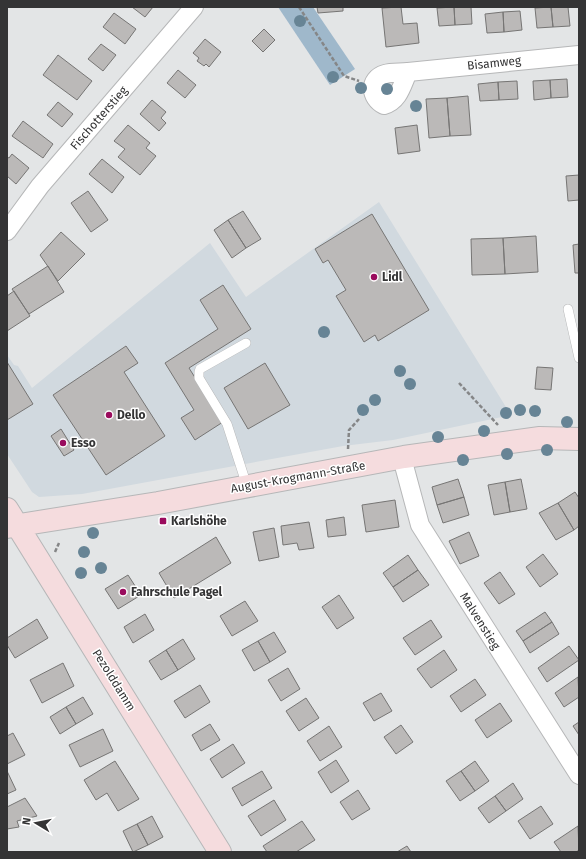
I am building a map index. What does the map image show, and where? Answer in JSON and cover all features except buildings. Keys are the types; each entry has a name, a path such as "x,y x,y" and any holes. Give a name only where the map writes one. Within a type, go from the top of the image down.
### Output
{"main road":[{"name":"August-Krogmann-Straße","path":"11,521 151,505 402,458 540,438 579,439"},
{"name":"Pezolddamm","path":"11,521 220,852"}],"street":[{"name":"Fischotterstieg","path":"7,231 40,186 194,7"},
{"name":"Bisamweg","path":"373,86 376,79 385,74 579,54"},
{"path":"373,86 372,93 377,102 384,105 392,103 397,97 408,72"},
{"name":"Malvenstieg","path":"402,458 420,525 579,775"}],"lane":[{"path":"568,309 579,358"},
{"path":"246,343 200,369 199,378 227,424 247,486"}],"path":[{"path":"299,7 344,76 373,86"},
{"path":"459,383 499,425"},
{"path":"348,451 349,430 359,419"}],"shaded area":[{"path":"278,7 313,7 355,69 330,85"},
{"path":"379,202 511,415 393,440 343,446 82,494 39,497 32,492 7,454 7,355 14,365 18,366 32,388 210,243 246,297"}],"place":[{"name":"Lidl","path":"374,277"},
{"name":"Dello","path":"109,415"},
{"name":"Esso","path":"63,443"},
{"name":"Karlshöhe","path":"163,521"},
{"name":"Fahrschule Pagel","path":"123,592"}]}
